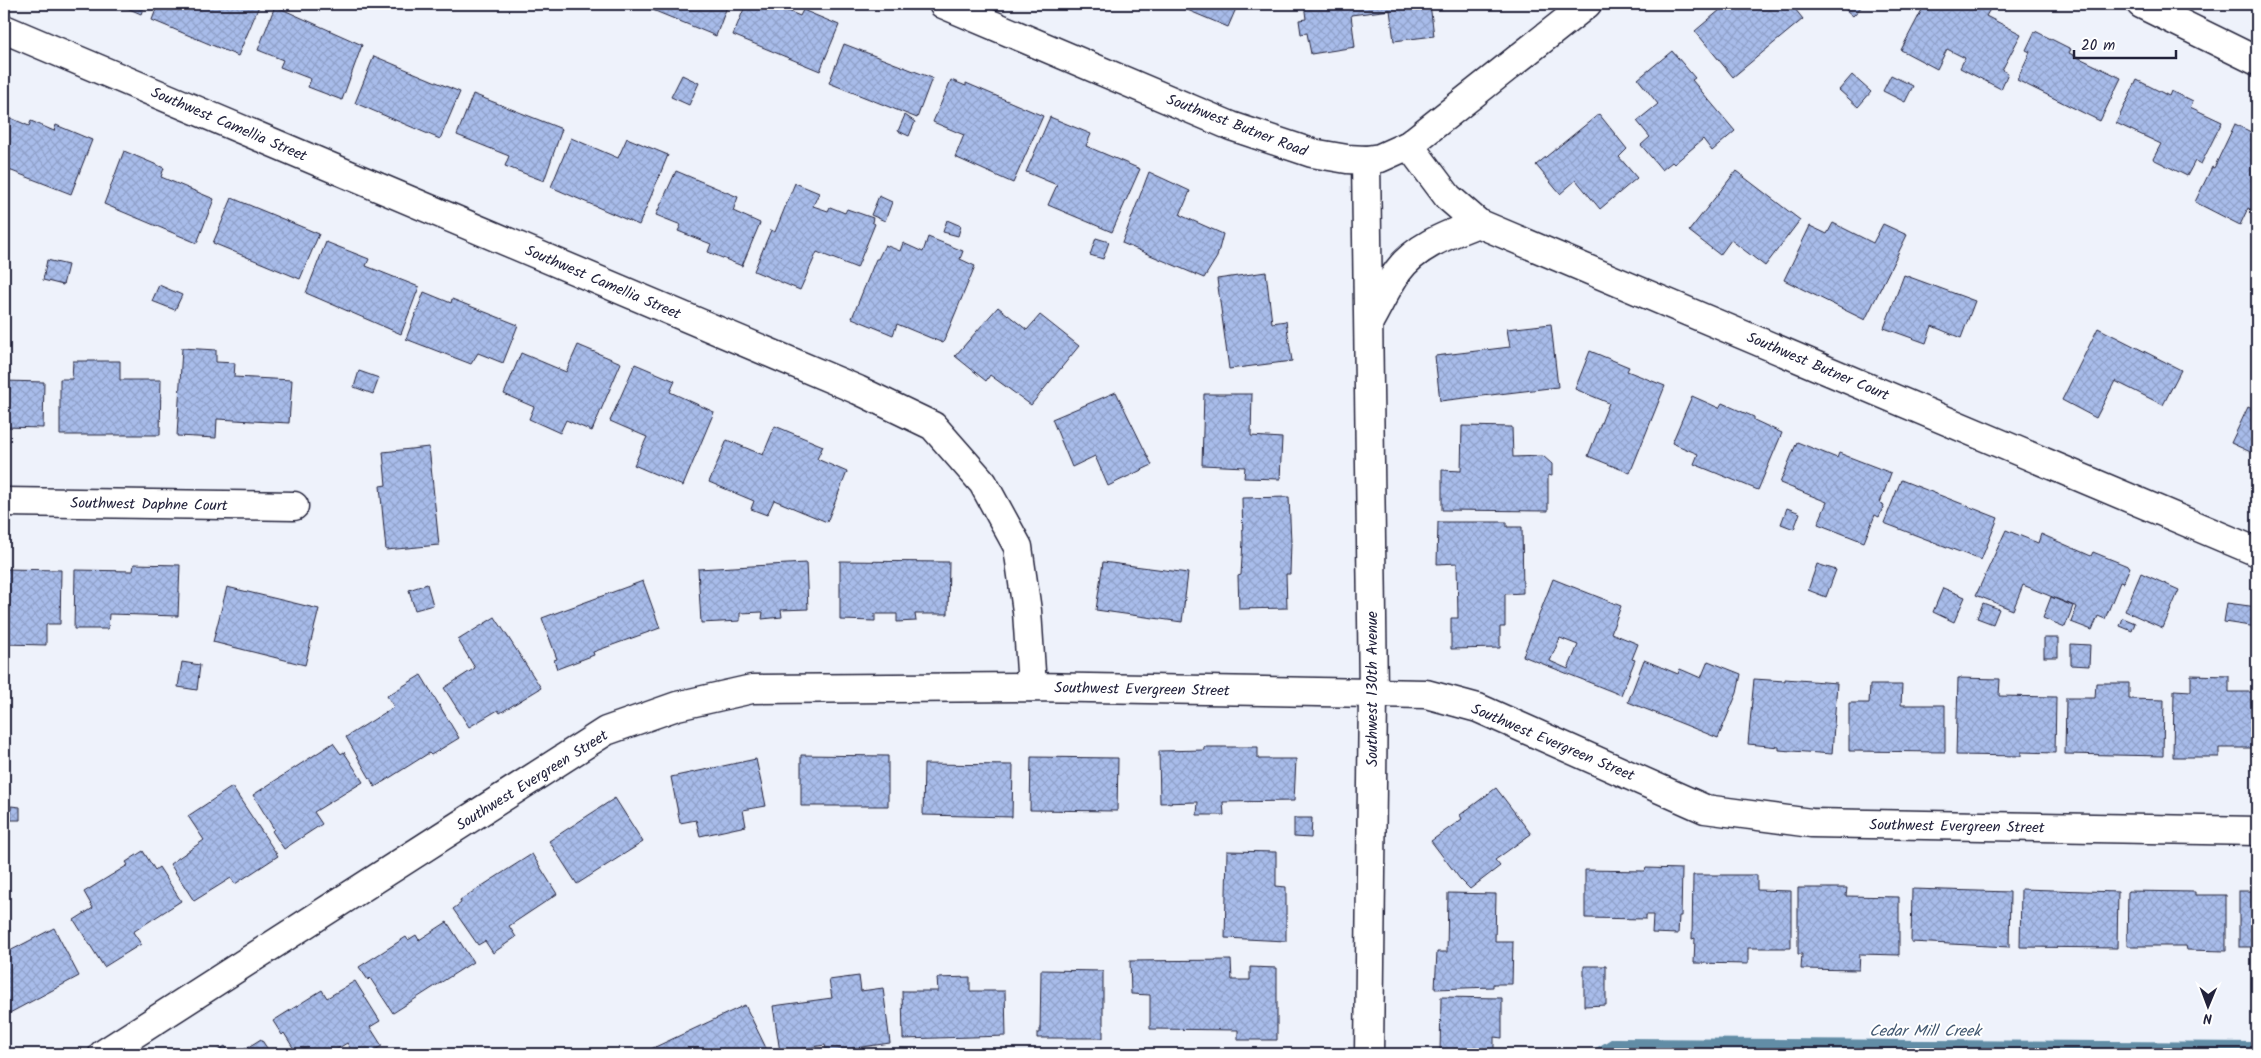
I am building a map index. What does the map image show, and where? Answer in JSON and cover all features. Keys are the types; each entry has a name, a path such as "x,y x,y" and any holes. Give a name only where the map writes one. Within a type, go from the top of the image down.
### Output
{"street":[{"name":"Southwest Butner Road","path":"943,4 1231,126 1312,153 1366,160 1386,155 1408,144 1588,4"},
{"path":"2141,4 2257,62"},
{"name":"Southwest Camellia Street","path":"4,29 858,390 933,426 983,483 1018,547 1027,611 1032,687"},
{"name":"Southwest Butner Court","path":"1408,144 1448,197 1478,223 2255,551"},
{"name":"Southwest 130th Avenue","path":"1366,160 1374,693 1369,1054"},
{"path":"1368,323 1398,270 1414,254 1440,238 1478,223"},
{"name":"Southwest Daphne Court","path":"4,502 294,506"},
{"name":"Southwest Evergreen Street","path":"103,1054 606,731 677,706 752,689 1032,687 1426,694 1478,708 1706,809 1748,816 1811,823 2257,831"}],"building":[{"path":"118,4 145,4 141,14"},
{"path":"158,4 253,4 259,6 238,56 152,20"},
{"path":"638,4 728,4 716,36"},
{"path":"746,4 771,4 800,16 803,10 839,25 820,71 733,35"},
{"path":"1173,4 1238,4 1228,27"},
{"path":"1304,4 1430,4 1434,36 1394,41 1390,10 1351,15 1355,47 1311,54 1307,33 1301,34 1299,20 1306,19"},
{"path":"1727,4 1791,4 1803,19 1733,77 1695,31"},
{"path":"1839,4 1864,4 1853,16"},
{"path":"1925,4 1987,4 1992,6 1986,16 2021,34 2002,70 2008,73 2001,89 1960,68 1965,58 1947,49 1937,69 1901,50"},
{"path":"275,6 362,45 342,100 308,87 311,79 280,67 283,60 258,50"},
{"path":"2035,31 2071,49 2069,53 2121,78 2100,121 2017,80 2030,52 2026,50"},
{"path":"844,44 932,78 917,118 829,83"},
{"path":"1672,51 1695,78 1692,80 1735,131 1712,151 1703,139 1674,164 1672,162 1662,170 1641,145 1650,137 1637,121 1658,104 1638,79"},
{"path":"374,56 460,92 440,139 355,103"},
{"path":"682,75 699,83 689,105 671,97"},
{"path":"1852,75 1871,92 1858,107 1839,90"},
{"path":"1891,75 1913,86 1905,102 1883,91"},
{"path":"951,80 966,86 966,83 1043,116 1013,183 955,157 964,135 933,122"},
{"path":"2137,80 2169,96 2171,91 2193,102 2190,107 2222,122 2201,164 2195,161 2187,176 2153,159 2161,144 2116,123"},
{"path":"473,94 562,129 544,181 505,166 509,156 457,135"},
{"path":"1599,114 1627,149 1619,157 1637,178 1600,209 1576,180 1560,194 1536,165"},
{"path":"4,115 29,126 31,121 54,131 56,125 92,140 71,194 4,168"},
{"path":"905,115 915,122 909,136 898,131"},
{"path":"1050,117 1091,134 1086,146 1140,169 1112,232 1048,205 1057,185 1026,172"},
{"path":"2235,124 2257,135 2257,204 2254,211 2248,208 2240,225 2195,202"},
{"path":"571,138 618,158 627,138 668,155 639,225 551,187"},
{"path":"124,151 164,168 161,177 214,199 197,243 104,204"},
{"path":"676,171 738,197 733,211 760,223 742,266 708,252 711,244 678,231 681,225 656,215"},
{"path":"1736,171 1800,220 1765,266 1731,240 1720,255 1689,231"},
{"path":"1149,172 1190,191 1180,215 1223,234 1217,257 1204,278 1122,243"},
{"path":"795,183 819,193 813,206 828,211 830,207 845,213 847,209 873,218 872,222 875,224 857,268 817,252 800,290 754,271 771,230 775,232"},
{"path":"879,196 892,202 885,221 871,215"},
{"path":"232,198 319,234 300,279 213,243"},
{"path":"947,220 961,226 958,236 943,232"},
{"path":"1833,223 1873,243 1883,224 1907,235 1865,320 1784,280 1810,226 1827,234"},
{"path":"928,237 963,251 960,259 975,266 943,343 897,324 893,335 852,318 876,259 878,259 885,245 900,251 903,243 923,252"},
{"path":"1096,238 1109,242 1103,259 1090,255"},
{"path":"326,242 369,259 366,266 419,287 401,334 306,293"},
{"path":"47,260 68,265 63,285 43,280"},
{"path":"1266,272 1272,323 1286,321 1292,361 1229,369 1217,279"},
{"path":"1904,275 1975,301 1961,338 1932,326 1926,343 1884,328"},
{"path":"159,285 182,295 175,310 152,301"},
{"path":"424,292 451,303 452,299 518,325 503,363 478,353 471,364 406,339"},
{"path":"998,307 1027,330 1040,315 1079,346 1031,405 990,375 986,381 955,356"},
{"path":"1551,324 1558,387 1440,401 1435,356 1510,347 1507,329"},
{"path":"2098,328 2181,370 2163,405 2115,381 2096,418 2062,400"},
{"path":"578,345 621,363 592,431 566,420 560,433 529,419 534,407 504,394 521,353 566,372"},
{"path":"182,348 216,350 216,362 235,363 234,377 292,380 289,423 217,419 216,438 177,436"},
{"path":"1590,351 1629,367 1627,371 1665,386 1630,473 1588,456 1609,403 1575,389"},
{"path":"73,361 120,361 120,380 161,380 160,435 60,435 60,379 72,379"},
{"path":"635,364 675,381 670,392 714,412 683,486 634,465 647,437 610,421"},
{"path":"359,371 379,378 373,394 354,387"},
{"path":"4,381 44,382 43,428 4,427"},
{"path":"1116,392 1152,465 1108,486 1095,456 1072,467 1052,419"},
{"path":"1204,394 1252,394 1251,436 1282,438 1280,479 1244,478 1245,467 1202,465"},
{"path":"1692,396 1719,408 1722,403 1754,417 1754,420 1782,433 1758,490 1694,464 1698,454 1672,443"},
{"path":"2248,407 2257,411 2257,455 2231,443"},
{"path":"775,426 823,446 817,459 847,472 827,522 774,500 767,515 751,509 754,501 709,482 727,440 763,455"},
{"path":"1462,426 1512,427 1513,457 1543,456 1552,464 1552,476 1548,475 1548,511 1442,510 1442,470 1461,471"},
{"path":"1797,442 1837,458 1839,453 1891,473 1880,503 1884,505 1879,517 1875,515 1864,542 1818,524 1827,502 1780,483"},
{"path":"429,447 439,545 386,550 380,486 386,485 383,452"},
{"path":"1901,480 1998,518 1981,560 1884,523"},
{"path":"1289,497 1291,542 1290,574 1286,574 1287,608 1239,609 1238,576 1241,575 1243,541 1242,498"},
{"path":"1787,508 1800,513 1794,529 1781,524"},
{"path":"1438,522 1507,522 1507,527 1522,527 1523,593 1505,594 1505,627 1500,627 1500,648 1451,649 1451,618 1458,618 1457,563 1437,564"},
{"path":"2006,530 2038,543 2041,534 2091,556 2093,552 2130,567 2123,583 2120,582 2105,619 2098,616 2092,630 2071,622 2077,607 2023,585 2013,610 1976,595"},
{"path":"840,561 949,562 948,614 915,614 916,621 897,622 897,614 875,614 875,621 840,620"},
{"path":"1103,562 1188,573 1182,622 1096,610"},
{"path":"806,563 808,609 781,610 782,617 762,619 763,612 740,613 740,621 701,623 698,569"},
{"path":"134,564 180,565 178,616 109,614 108,629 74,629 75,570 133,571"},
{"path":"1817,564 1836,570 1826,597 1808,590"},
{"path":"4,569 61,570 60,624 46,624 46,645 4,644"},
{"path":"2141,573 2179,590 2163,628 2125,611"},
{"path":"1553,579 1621,606 1611,633 1638,644 1632,659 1635,660 1621,695 1523,656","holes":["1560,638 1578,645 1568,669 1550,661"]},
{"path":"643,581 660,628 593,652 594,655 557,669 554,660 557,659 542,618"},
{"path":"427,584 433,605 415,610 409,590"},
{"path":"227,587 319,609 305,665 213,642"},
{"path":"1943,588 1965,597 1954,622 1933,612"},
{"path":"2051,597 2073,606 2065,627 2043,618"},
{"path":"1983,603 1999,609 1993,624 1977,618"},
{"path":"2227,603 2257,607 2257,627 2224,622"},
{"path":"495,617 541,688 500,713 498,710 469,727 444,688 475,668 458,640"},
{"path":"2123,618 2135,623 2132,631 2120,626"},
{"path":"2044,638 2058,638 2058,657 2044,657"},
{"path":"2071,644 2090,645 2089,666 2071,665"},
{"path":"1644,660 1678,674 1680,669 1701,678 1708,661 1741,674 1737,693 1718,738 1628,702"},
{"path":"182,662 200,665 197,690 178,687"},
{"path":"421,675 459,738 431,755 429,753 375,787 346,737 394,707 387,696"},
{"path":"2191,675 2229,676 2229,692 2257,692 2257,748 2219,748 2219,757 2173,757 2174,690 2191,691"},
{"path":"1958,678 2000,679 1999,696 2056,697 2055,753 2021,752 2021,756 1956,755"},
{"path":"1754,679 1837,683 1832,754 1779,750 1779,747 1748,744"},
{"path":"2096,683 2129,683 2129,699 2164,700 2163,756 2065,754 2066,698 2095,698"},
{"path":"1870,685 1902,685 1901,705 1945,705 1945,752 1849,751 1849,703 1869,703"},
{"path":"333,743 341,754 344,752 363,782 314,812 322,824 284,849 253,795"},
{"path":"1204,747 1258,747 1258,759 1296,759 1294,801 1223,802 1224,815 1197,815 1198,802 1160,803 1159,751 1204,750"},
{"path":"801,755 888,756 888,806 801,806"},
{"path":"1031,757 1118,758 1117,811 1030,810"},
{"path":"756,759 766,806 743,810 746,826 700,836 696,820 680,823 671,777"},
{"path":"924,764 1013,765 1012,817 923,815"},
{"path":"232,787 278,856 235,884 231,878 194,901 170,864 204,840 188,816"},
{"path":"1496,788 1531,834 1495,860 1500,866 1470,889 1431,841 1462,819 1460,815"},
{"path":"615,798 643,842 577,884 549,841"},
{"path":"11,806 20,807 20,820 11,820"},
{"path":"1294,818 1312,818 1311,838 1294,837"},
{"path":"143,851 155,870 159,867 181,901 133,932 141,944 104,967 74,920 93,908 84,892 128,865 126,862"},
{"path":"1227,851 1276,852 1276,886 1286,887 1286,941 1225,938"},
{"path":"532,854 557,894 509,926 516,937 493,953 485,941 478,945 453,909 461,903 460,900"},
{"path":"1646,868 1682,869 1681,916 1679,916 1678,934 1652,933 1653,915 1646,915 1646,919 1585,918 1585,870 1645,871"},
{"path":"1693,875 1757,875 1757,890 1791,891 1791,948 1748,948 1748,964 1694,963 1695,938 1692,939"},
{"path":"1798,888 1847,888 1846,896 1899,897 1899,955 1860,954 1859,970 1801,969 1802,954 1798,954"},
{"path":"1912,889 2010,892 2009,947 1911,942"},
{"path":"2021,889 2118,892 2117,948 2020,947"},
{"path":"2128,891 2195,892 2195,895 2226,895 2226,951 2187,950 2186,946 2127,946"},
{"path":"2239,891 2257,891 2257,947 2239,947"},
{"path":"1448,893 1496,894 1495,942 1513,942 1512,984 1493,984 1493,987 1435,989 1437,952 1447,952"},
{"path":"447,922 473,962 393,1013 370,978 368,980 359,967 406,937 408,940 416,935 419,940"},
{"path":"54,928 79,976 4,1016 4,954"},
{"path":"1231,960 1232,980 1250,980 1250,967 1277,968 1277,1040 1238,1040 1238,1030 1150,1029 1150,995 1131,994 1130,961"},
{"path":"1584,966 1606,966 1606,1005 1584,1006"},
{"path":"1041,970 1103,971 1103,1038 1037,1038 1037,1033 1040,1033"},
{"path":"859,976 861,991 883,988 890,1043 827,1052 825,1045 780,1052 773,1006 832,998 829,980"},
{"path":"970,977 970,991 1005,991 1006,1036 903,1039 902,991 938,991 937,978"},
{"path":"355,981 380,1021 370,1027 382,1046 367,1054 354,1054 347,1043 329,1054 297,1054 284,1033 282,1035 273,1021 322,990 327,998"},
{"path":"1441,997 1502,998 1502,1038 1494,1037 1494,1054 1440,1054"},
{"path":"745,1005 769,1054 654,1054 651,1049"},
{"path":"261,1039 271,1054 237,1054"},
{"path":"225,1046 230,1054 213,1054"}],"waterway":[{"name":"Cedar Mill Creek","path":"1596,1054 1614,1043 2257,1047"}]}
